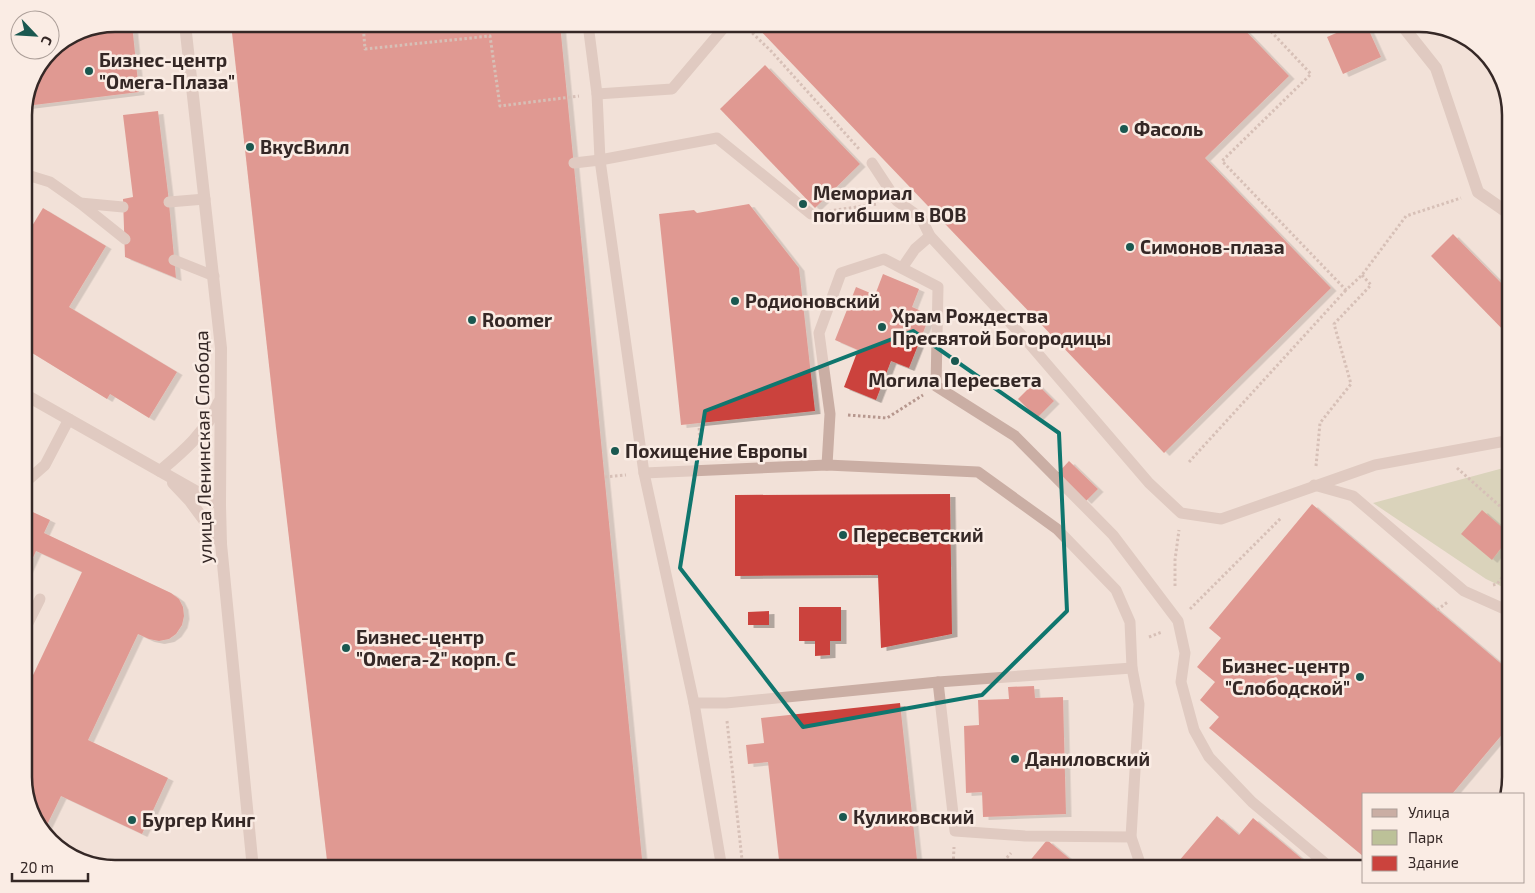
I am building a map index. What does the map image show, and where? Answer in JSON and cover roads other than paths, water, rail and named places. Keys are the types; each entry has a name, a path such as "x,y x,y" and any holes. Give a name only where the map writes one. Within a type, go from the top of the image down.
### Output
{"street":[{"name":"улица Ленинская Слобода","path":"186,32 206,199 221,348 221,544 252,860"},
{"path":"1407,32 1436,68 1478,192 1502,209"},
{"path":"160,472 201,433 220,401 222,390"},
{"path":"33,399 220,505"},
{"path":"160,472 190,501 221,544"}],"lane":[{"path":"589,32 597,94 600,160 644,473 694,703 720,860"},
{"path":"597,94 672,89 720,32"},
{"path":"574,163 600,160 717,138 811,214"},
{"path":"872,164 897,201 920,218 930,236 1027,341 1149,484 1181,513 1221,519 1375,465 1502,442"},
{"path":"33,177 50,182 125,239"},
{"path":"169,202 206,199"},
{"path":"80,203 123,207"},
{"path":"902,268 915,249 930,236"},
{"path":"827,465 830,414 819,333 841,273 884,259 938,287 936,386 1015,436 1113,535 1178,621 1185,654 1181,682 1194,730 1209,757 1252,802 1321,860"},
{"path":"174,260 214,276"},
{"path":"33,476 45,465 69,419"},
{"path":"644,473 827,465 978,472 1057,529 1116,590 1130,622 1132,668 1139,704 1131,837 1139,860"},
{"path":"1314,485 1353,496 1464,591 1502,608"},
{"path":"33,614 40,600"},
{"path":"694,703 726,703 938,682 1132,668"},
{"path":"938,682 955,831 1025,836 1131,837"}],"place":[{"name":"Бизнес-центр \"Омега-Плаза\"","path":"89,71"},
{"name":"Фасоль","path":"1124,129"},
{"name":"ВкусВилл","path":"250,147"},
{"name":"Мемориал погибшим в ВОВ","path":"803,204"},
{"name":"Симонов-плаза","path":"1130,247"},
{"name":"Родионовский","path":"735,301"},
{"name":"Roomer","path":"472,320"},
{"name":"Храм Рождества Пресвятой Богородицы","path":"882,327"},
{"name":"Могила Пересвета","path":"955,361"},
{"name":"Похищение Европы","path":"615,451"},
{"name":"Пересветский","path":"843,535"},
{"name":"Бизнес-центр \"Омега-2\" корп. C","path":"346,648"},
{"name":"Бизнес-центр \"Слободской\"","path":"1360,677"},
{"name":"Даниловский","path":"1015,759"},
{"name":"Куликовский","path":"843,817"},
{"name":"Бургер Кинг","path":"132,820"}]}
